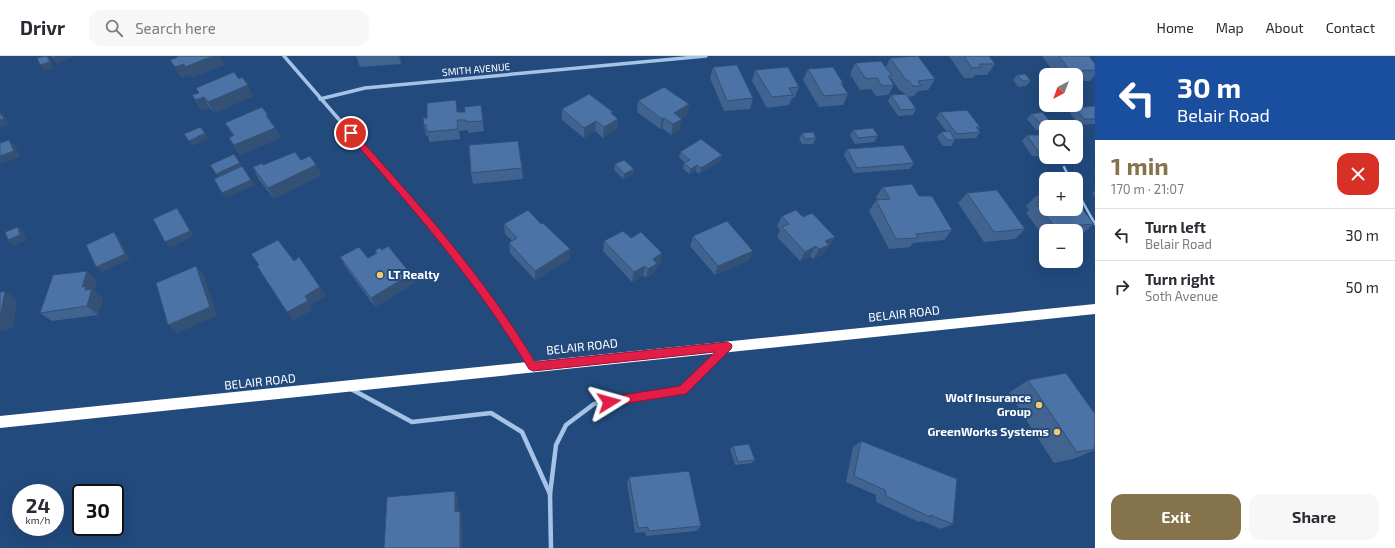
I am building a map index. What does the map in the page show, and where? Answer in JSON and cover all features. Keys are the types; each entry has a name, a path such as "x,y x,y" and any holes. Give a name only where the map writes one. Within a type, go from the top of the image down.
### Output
{"highway":[{"name":"BELAIR ROAD","path":"0,422 1095,309"}],"street":[{"path":"284,56 320,99 392,179 470,274 520,344 533,366"},
{"name":"SMITH AVENUE","path":"320,99 364,88 706,56"},
{"path":"551,548 550,494 556,445 566,425 594,404 683,391 727,346"},
{"path":"347,387 412,422 491,413 522,432 550,494"}],"lane":[{"path":"1064,168 1066,172"},
{"path":"1083,203 1095,224"}],"building":[{"path":"47,56 50,62 40,65 37,58"},
{"path":"177,56 213,56 185,67 184,64 175,67 170,60 178,57"},
{"path":"918,56 935,79 918,81 921,86 913,86 908,80 906,80 890,58"},
{"path":"964,56 989,56 995,64 979,64 981,67 972,68"},
{"path":"1059,56 1089,56 1095,64 1095,70 1083,70 1083,68 1068,68"},
{"path":"881,61 892,76 888,76 894,85 882,86 877,78 866,79 855,63"},
{"path":"737,65 753,98 727,101 713,67"},
{"path":"788,67 799,87 789,88 793,95 772,97 755,70"},
{"path":"833,67 848,94 824,96 808,69"},
{"path":"234,72 239,79 242,77 248,85 208,102 204,97 196,100 192,95 199,93 196,88"},
{"path":"1025,74 1031,81 1023,81 1017,75"},
{"path":"664,87 689,104 674,113 682,119 673,124 664,118 662,119 638,101"},
{"path":"589,94 613,112 611,113 618,119 604,127 596,121 584,128 562,109"},
{"path":"906,94 916,109 901,110 891,95"},
{"path":"456,100 457,112 465,112 464,107 481,105 483,121 466,122 466,120 457,120 458,129 427,132 423,118 427,118 427,103"},
{"path":"1095,106 1095,119 1084,119 1078,112 1083,112 1083,107"},
{"path":"262,107 275,128 234,145 229,138 234,135 225,123"},
{"path":"967,110 980,127 976,127 980,132 957,134 940,112"},
{"path":"0,112 4,119 0,120"},
{"path":"1042,112 1049,120 1039,120 1039,122 1031,114"},
{"path":"200,127 205,133 189,141 184,134"},
{"path":"873,128 878,136 858,138 853,130"},
{"path":"950,131 955,140 947,140 941,132"},
{"path":"813,132 816,138 805,139 802,133"},
{"path":"1027,135 1039,135 1039,150 1037,150"},
{"path":"701,139 722,155 701,168 697,165 691,169 684,163 690,160 680,152"},
{"path":"9,140 14,151 0,156 0,143"},
{"path":"518,141 522,168 471,173 469,145"},
{"path":"903,145 914,163 857,168 847,149"},
{"path":"295,152 301,160 310,156 316,165 268,188 253,167 262,163 263,165"},
{"path":"234,154 240,163 216,174 210,165"},
{"path":"624,160 634,169 624,174 615,164"},
{"path":"242,166 251,180 222,193 214,179"},
{"path":"912,184 919,196 932,196 952,230 916,234 918,238 896,239 876,200 890,199 883,187"},
{"path":"997,190 1025,229 994,232 967,193"},
{"path":"177,208 190,231 165,242 153,219"},
{"path":"528,210 541,224 543,223 570,249 535,271 509,243 517,238 504,224"},
{"path":"796,210 803,217 812,213 835,237 825,241 829,245 819,249 816,246 805,252 782,227 789,224 782,216"},
{"path":"1083,210 1094,224 1083,225 1053,224 1046,216 1083,216"},
{"path":"727,221 753,251 718,266 693,236"},
{"path":"18,227 20,235 8,240 5,232"},
{"path":"623,231 631,238 641,232 662,253 653,259 657,264 648,269 645,266 634,272 604,241"},
{"path":"114,232 125,254 96,267 86,245"},
{"path":"278,240 294,261 299,257 320,287 305,296 308,301 287,312 257,266 259,265 251,254"},
{"name":"LT Realty","path":"388,246 411,274 371,298 340,257 359,247 368,258 377,253 375,250 380,248 382,250"},
{"path":"196,266 210,307 168,325 156,283"},
{"path":"87,271 82,287 86,286 85,290 92,289 87,306 40,313 53,275"},
{"path":"5,291 0,319 0,292"},
{"path":"1066,373 1095,414 1095,449 1077,452 1028,380"},
{"path":"861,441 957,479 953,524 930,515 930,517 886,496 885,490 854,476"},
{"path":"749,444 755,460 738,462 733,446"},
{"path":"689,471 701,526 649,531 648,527 638,528 629,477"},
{"path":"455,491 455,512 460,511 460,548 384,548 387,497"}],"place":[{"name":"LT Realty","path":"380,275"},
{"name":"Wolf Insurance Group","path":"1039,405"},
{"name":"GreenWorks Systems","path":"1057,432"}],"route":[{"path":"351,133 392,179 470,274 520,344 533,366 727,346 683,391 609,402"}]}
